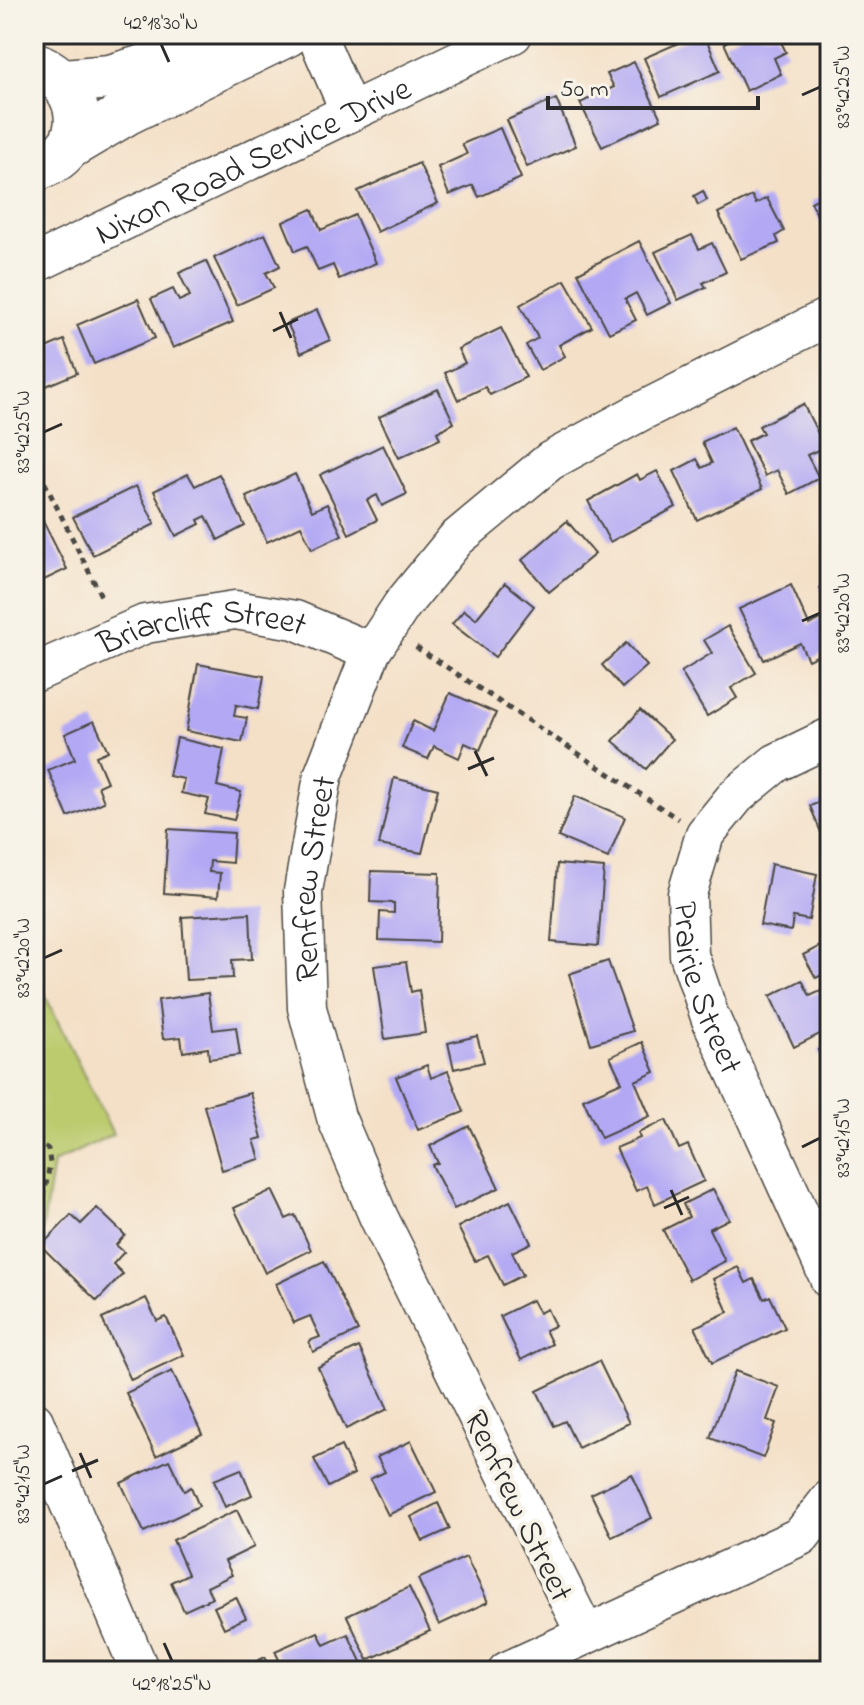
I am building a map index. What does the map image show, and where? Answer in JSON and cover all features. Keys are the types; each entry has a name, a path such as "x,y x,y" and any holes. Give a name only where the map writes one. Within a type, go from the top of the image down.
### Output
{"main road":[{"path":"44,69 110,77 137,69 218,34"},
{"path":"50,158 126,113 288,34"},
{"path":"44,69 73,96 77,114 75,132 50,158"}],"street":[{"path":"316,34 350,112"},
{"name":"Nixon Road Service Drive","path":"34,264 513,34"},
{"name":"Renfrew Street","path":"585,1633 379,1218 336,1117 307,1008 303,891 323,776 371,652 402,605 456,539 550,461 830,316"},
{"name":"Briarcliff Street","path":"34,673 145,624 235,610 295,620 371,652"},
{"name":"Prairie Street","path":"830,737 776,763 736,796 705,834 687,894 689,955 710,1017 830,1280"},
{"path":"34,1421 140,1671"},
{"path":"507,1671 801,1536 830,1499"}],"path":[{"path":"34,461 103,600"},
{"path":"416,647 678,819"},
{"path":"34,1145 39,1143 48,1149 50,1163 34,1251"}],"green space":[{"path":"34,973 113,1134 53,1163 34,1284 34,1191 37,1170 34,1170"}],"building":[{"path":"704,34 720,71 661,97 644,58"},
{"path":"742,34 777,34 786,52 774,58 781,74 746,91 724,43"},
{"path":"634,62 661,119 602,147 580,103 614,87 607,74"},
{"path":"556,99 576,146 527,167 507,120"},
{"path":"500,128 521,178 479,197 473,185 449,195 438,167 467,154 462,144"},
{"path":"419,163 438,203 377,232 358,191"},
{"path":"830,174 830,227 824,230 811,202 827,194 820,179"},
{"path":"703,191 707,200 698,205 694,196"},
{"path":"752,196 756,204 767,198 784,231 776,236 779,243 741,259 718,213"},
{"path":"312,209 321,230 355,215 376,263 339,279 333,265 318,271 307,246 295,251 283,222"},
{"path":"265,234 280,266 266,273 274,288 237,305 214,258"},
{"path":"692,235 699,249 712,243 726,272 703,283 706,287 678,300 655,252"},
{"path":"639,241 671,303 647,315 636,293 625,299 636,320 609,333 578,273"},
{"path":"206,261 233,322 173,348 151,299 173,289 179,301 190,296 179,273"},
{"path":"565,280 592,327 559,345 565,356 540,370 526,345 538,338 520,305"},
{"path":"138,299 155,338 94,364 77,325"},
{"path":"317,310 330,340 301,353 287,323"},
{"path":"501,328 526,377 490,395 485,387 458,400 445,373 465,363 458,349"},
{"path":"64,340 77,373 34,391 34,353"},
{"path":"438,389 454,423 437,432 440,439 399,458 379,417"},
{"path":"803,404 825,447 807,455 819,478 789,494 777,470 765,476 747,441 763,433 759,426"},
{"path":"733,427 762,489 697,520 674,471 697,459 702,468 712,463 702,442"},
{"path":"383,445 407,494 382,506 377,495 367,500 377,520 349,534 320,475"},
{"path":"657,471 676,507 610,542 588,501 637,474 640,480"},
{"path":"188,474 195,486 219,474 245,526 218,540 206,516 198,520 200,524 176,536 154,491"},
{"path":"295,474 312,511 327,504 342,535 312,549 301,526 267,542 246,497"},
{"path":"136,486 155,524 93,555 73,517"},
{"path":"38,511 67,569 42,581 34,566 34,513"},
{"path":"567,521 595,554 549,592 522,560"},
{"path":"505,583 534,606 495,657 452,624 464,610 476,619"},
{"path":"830,583 830,610 820,587"},
{"path":"791,585 809,625 823,618 830,633 830,650 808,660 800,643 764,660 739,609"},
{"path":"728,626 756,673 731,688 737,698 707,716 681,672 712,653 704,640"},
{"path":"626,643 647,666 622,688 602,665"},
{"path":"198,664 264,676 258,709 236,705 234,716 247,718 242,742 186,731"},
{"path":"450,693 496,713 480,750 465,743 459,758 434,746 428,759 402,748 413,721 433,731"},
{"path":"640,710 672,739 646,769 613,741"},
{"path":"94,721 108,751 96,756 107,782 98,786 104,802 68,817 48,770 75,759 65,734"},
{"path":"177,738 224,749 217,786 241,792 234,820 205,814 209,799 181,793 184,779 169,776"},
{"path":"394,778 438,789 422,853 379,845"},
{"path":"575,796 625,817 608,858 558,837"},
{"path":"830,798 830,854 810,806"},
{"path":"168,829 234,833 232,863 210,861 209,872 220,873 218,897 164,893"},
{"path":"557,864 604,868 598,946 551,942"},
{"path":"771,864 817,874 809,920 793,917 791,931 760,925"},
{"path":"371,871 440,873 438,942 379,940 380,912 394,913 394,903 370,902"},
{"path":"250,913 252,959 232,960 233,978 186,980 182,917"},
{"path":"830,941 830,971 816,978 803,955"},
{"path":"608,961 633,1031 591,1044 569,974"},
{"path":"406,962 411,992 419,990 425,1033 385,1039 374,966"},
{"path":"802,980 810,996 825,989 830,1000 830,1029 794,1047 770,996"},
{"path":"208,993 213,1030 236,1027 240,1055 209,1059 208,1048 183,1052 181,1037 163,1039 158,1000"},
{"path":"477,1036 484,1062 454,1069 448,1043"},
{"path":"642,1042 655,1072 635,1081 650,1116 601,1138 583,1099 622,1082 610,1057"},
{"path":"830,1044 830,1076 818,1050"},
{"path":"427,1065 431,1078 448,1071 464,1112 418,1130 396,1077"},
{"path":"830,1081 830,1104 821,1085"},
{"path":"250,1093 262,1138 254,1140 260,1159 222,1170 204,1106"},
{"path":"666,1120 679,1149 688,1145 704,1181 655,1204 647,1186 636,1191 616,1148 640,1138 638,1133"},
{"path":"469,1126 499,1188 454,1209 432,1165 438,1163 430,1146"},
{"path":"713,1189 729,1219 709,1229 725,1261 689,1280 663,1230 689,1217 683,1204"},
{"path":"272,1190 286,1219 295,1215 311,1250 265,1273 234,1208"},
{"path":"510,1201 531,1243 512,1252 523,1275 503,1285 488,1255 475,1261 458,1227"},
{"path":"97,1208 125,1235 116,1245 124,1252 113,1264 123,1274 97,1301 41,1246 71,1215 81,1224"},
{"path":"324,1261 358,1331 313,1352 309,1341 320,1337 310,1316 293,1323 276,1284"},
{"path":"738,1267 746,1283 754,1279 764,1299 770,1296 785,1328 712,1363 695,1327 728,1312 713,1279"},
{"path":"146,1298 157,1321 166,1317 184,1355 131,1380 102,1319"},
{"path":"532,1300 539,1313 547,1309 555,1326 545,1330 552,1344 521,1360 500,1316"},
{"path":"359,1347 388,1409 346,1429 318,1367"},
{"path":"599,1361 629,1423 578,1448 565,1421 554,1426 537,1391"},
{"path":"172,1371 202,1434 156,1456 126,1393"},
{"path":"735,1371 779,1387 767,1420 776,1423 763,1458 710,1438"},
{"path":"411,1441 436,1492 388,1515 370,1479 385,1472 377,1457"},
{"path":"341,1446 354,1474 328,1487 314,1459"},
{"path":"169,1460 184,1491 191,1487 199,1506 144,1532 121,1483"},
{"path":"241,1469 252,1495 225,1507 214,1480"},
{"path":"632,1474 652,1518 612,1537 591,1494"},
{"path":"438,1503 450,1529 423,1541 411,1517"},
{"path":"237,1510 254,1547 225,1561 232,1575 207,1587 212,1598 184,1611 171,1582 188,1574 173,1540"},
{"path":"466,1557 488,1602 439,1625 418,1579"},
{"path":"409,1587 430,1631 368,1660 347,1616"},
{"path":"236,1597 246,1618 224,1628 214,1607"},
{"path":"318,1632 324,1645 348,1634 364,1668 357,1671 284,1671 275,1651"},
{"path":"265,1657 272,1671 236,1671"}]}
